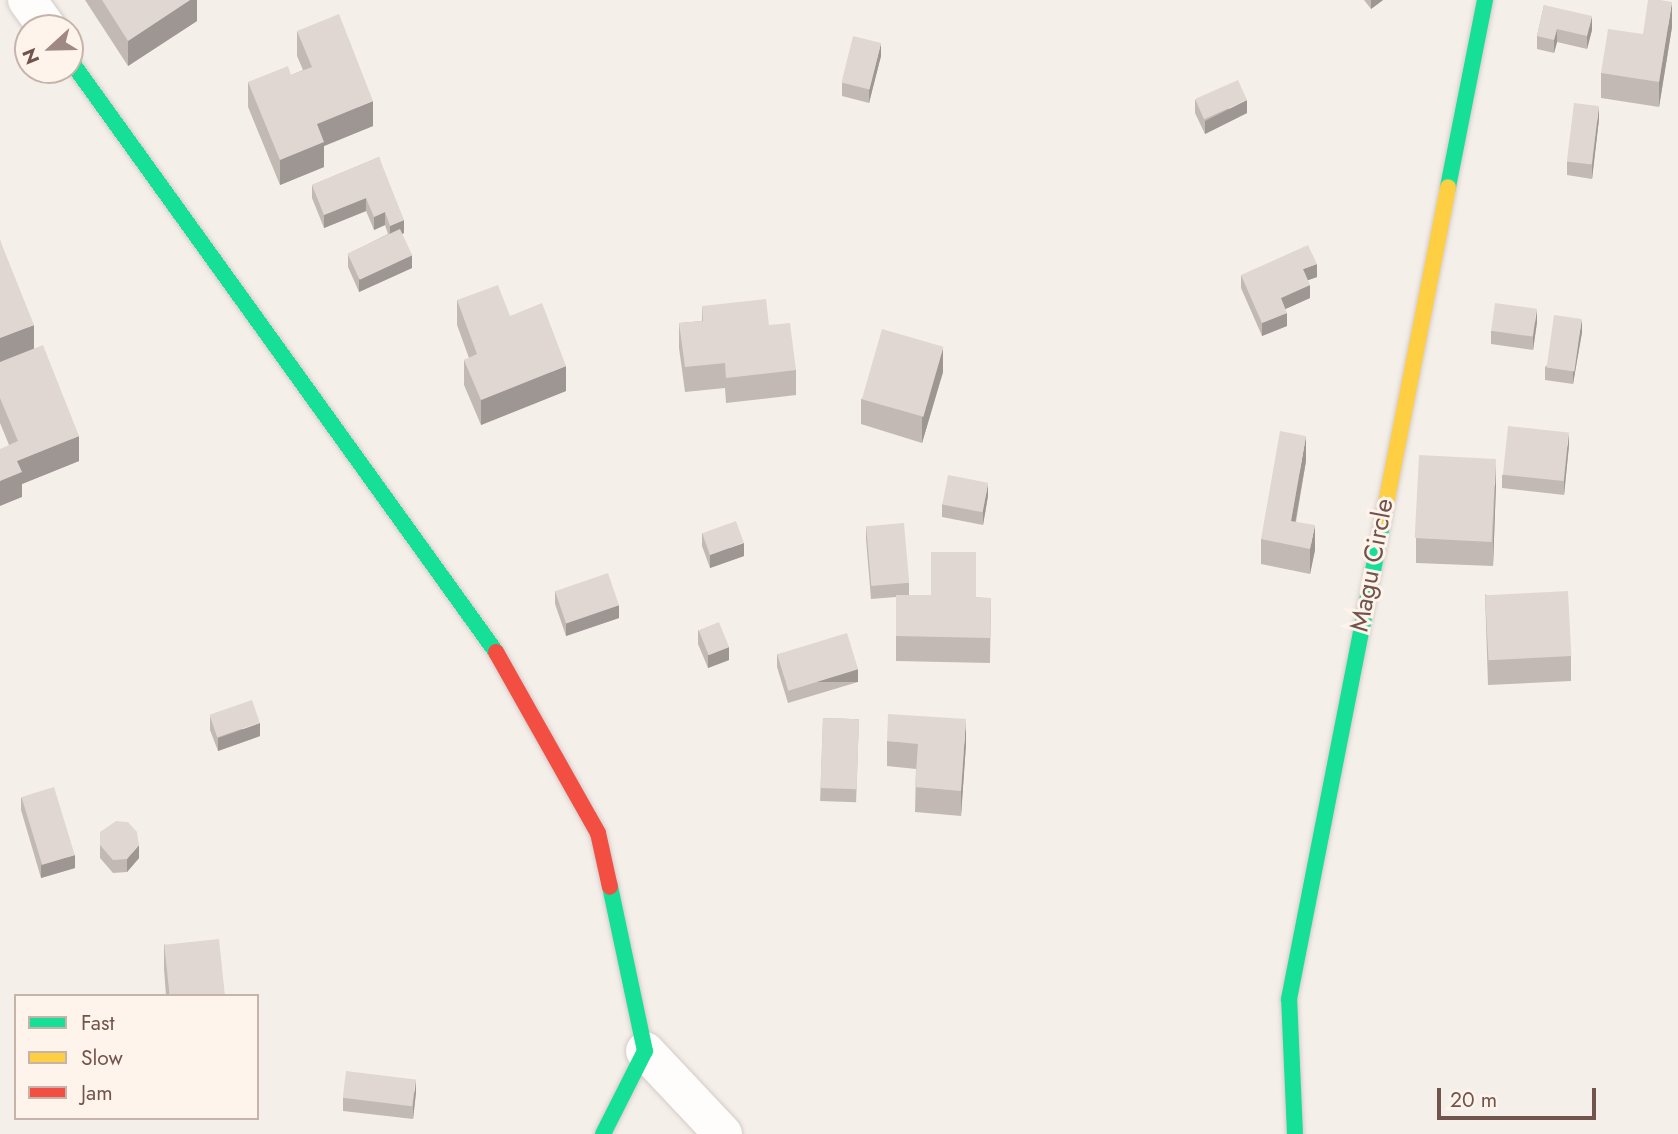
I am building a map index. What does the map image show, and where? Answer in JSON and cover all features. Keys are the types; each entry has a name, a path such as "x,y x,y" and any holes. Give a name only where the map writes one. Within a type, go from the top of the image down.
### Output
{"street":[{"name":"Magu Circle","path":"1295,1134 1289,999 1485,0"},
{"path":"84,79 503,661 598,833 645,1051 723,1134"},
{"path":"603,1134 645,1051"}],"building":[{"path":"102,0 190,0 128,41"},
{"path":"1648,0 1672,2 1659,82 1601,73 1608,29 1643,34"},
{"path":"1544,5 1592,16 1587,36 1557,29 1554,40 1537,36"},
{"path":"339,14 373,101 317,124 324,142 280,160 248,82 288,66 291,75 312,67 297,31"},
{"path":"853,36 881,43 870,90 841,83"},
{"path":"1238,80 1247,100 1204,119 1195,99"},
{"path":"1574,103 1599,106 1592,165 1567,162"},
{"path":"379,157 404,220 390,226 385,212 374,217 366,198 324,215 312,185"},
{"path":"400,229 412,255 360,280 347,254"},
{"path":"0,240 34,325 0,338"},
{"path":"1308,245 1317,264 1303,269 1310,285 1281,298 1287,313 1262,323 1241,275"},
{"path":"498,285 510,316 542,303 566,366 481,400 464,360 477,354 457,300"},
{"path":"766,299 769,325 790,323 796,370 726,378 725,363 685,367 679,323 703,321 702,306"},
{"path":"1495,303 1537,309 1533,337 1491,331"},
{"path":"1554,315 1582,319 1574,371 1547,367"},
{"path":"882,329 944,347 923,417 862,399"},
{"path":"43,345 79,436 17,461 22,472 0,481 0,449 18,441 0,398 0,362"},
{"path":"1508,426 1569,432 1564,481 1503,475"},
{"path":"1280,431 1306,436 1291,521 1315,525 1310,549 1261,539"},
{"path":"1419,455 1496,459 1492,542 1415,538"},
{"path":"948,475 988,483 983,512 942,504"},
{"path":"736,521 744,543 710,555 702,533"},
{"path":"904,523 909,583 871,586 866,526"},
{"path":"931,552 976,552 976,598 991,598 990,638 896,636 896,595 931,595"},
{"path":"608,573 619,605 566,623 555,591"},
{"path":"1568,591 1571,656 1489,660 1485,595"},
{"path":"719,622 729,647 709,655 699,630"},
{"path":"847,633 858,669 788,691 777,654"},
{"path":"252,700 260,723 217,737 209,715"},
{"path":"888,714 966,719 961,791 915,787 918,744 887,741"},
{"path":"823,718 859,719 857,789 821,788"},
{"path":"54,787 75,855 42,865 21,797"},
{"path":"116,821 128,822 137,832 139,845 127,859 113,860 100,845 100,832"},
{"path":"219,939 225,994 169,994 164,945"},
{"path":"346,1071 415,1080 412,1106 343,1098"}],"traffic: fast":[{"path":"1448,187 1485,0"},
{"path":"84,79 496,652"},
{"path":"1295,1134 1289,999 1383,519"},
{"path":"603,1134 645,1051 610,887"}],"traffic: slow":[{"path":"1383,519 1448,187"}],"traffic: jam":[{"path":"496,652 598,833 610,887"}]}
